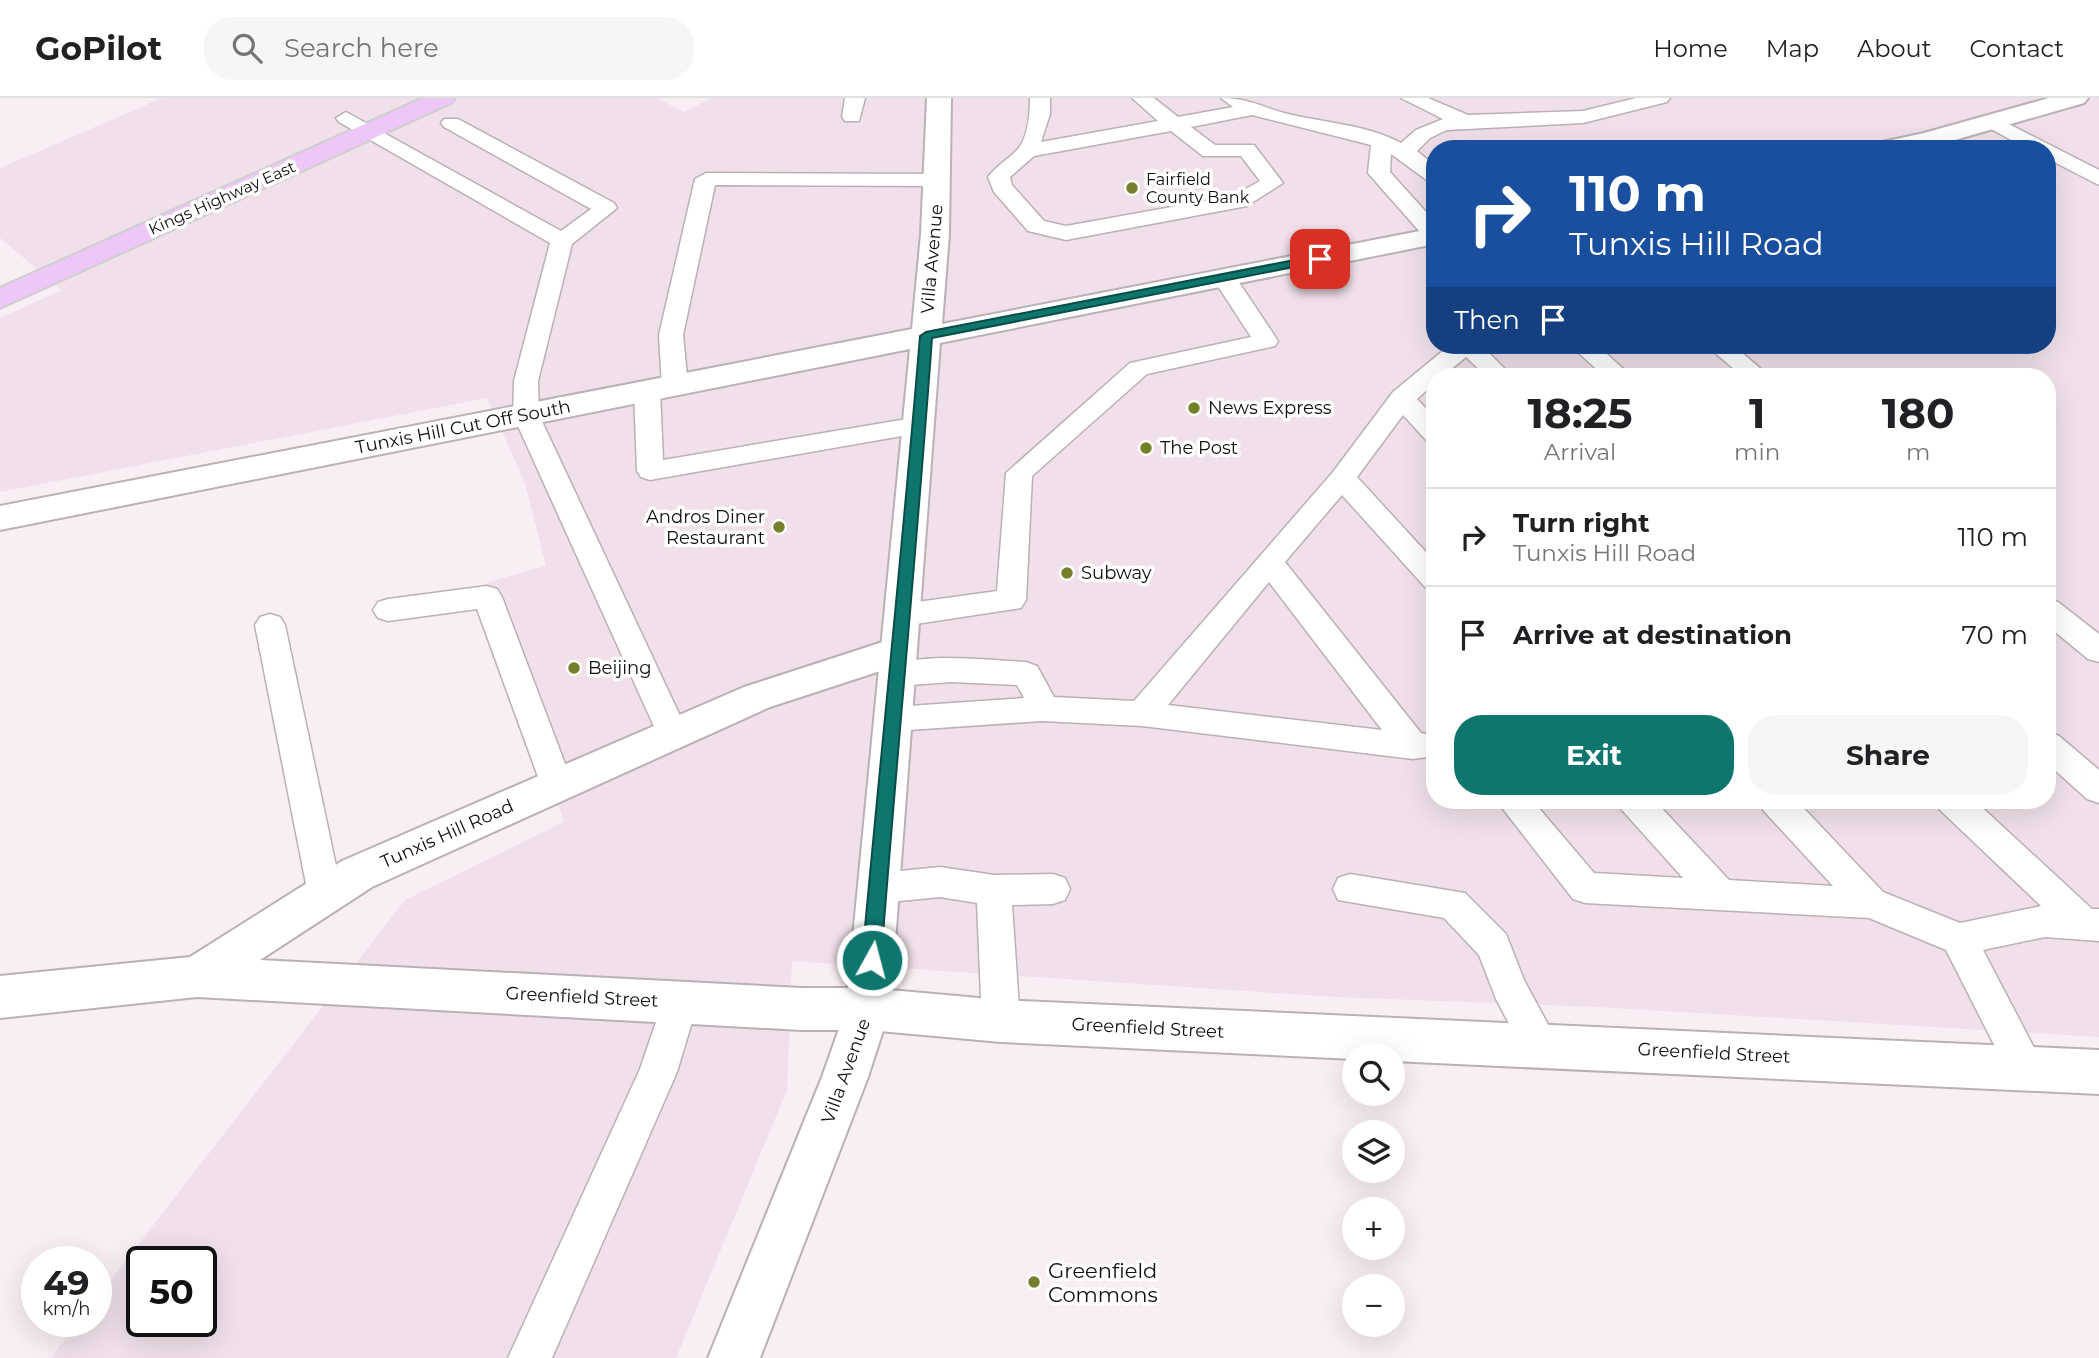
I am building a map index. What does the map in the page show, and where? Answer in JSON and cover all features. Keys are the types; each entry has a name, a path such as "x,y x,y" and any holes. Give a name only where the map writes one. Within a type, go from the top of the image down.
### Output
{"main road":[{"name":"Kings Highway East","path":"0,274 391,98"},
{"name":"Villa Avenue","path":"734,1358 845,1077 868,1009 939,180 939,98"},
{"path":"1918,140 2076,98"},
{"name":"Kings Highway East","path":"0,299 369,132 447,110"},
{"path":"926,336 1426,238"},
{"name":"Tunxis Hill Cut Off South","path":"0,518 926,336"},
{"name":"Tunxis Hill Road","path":"0,997 197,977 357,874 757,697 900,647"},
{"name":"Greenfield Street","path":"197,977 868,1009 1002,1021 2099,1072"}],"lane":[{"path":"1028,151 1040,114 1040,98"},
{"path":"1142,98 1178,125 1210,152 1247,149 1272,183 1239,201 1066,233 1037,226 1002,187 999,177 1007,166 1028,151 1178,125 1249,110"},
{"path":"1230,98 1249,110 1347,130 1382,143 1426,167"},
{"path":"1411,98 1465,121"},
{"path":"1402,154 1423,134 1442,125 1465,121 1583,117 1660,98"},
{"path":"447,110 606,208 562,241 526,381 526,415 673,735"},
{"path":"346,118 562,241"},
{"path":"1993,121 2027,140"},
{"path":"1382,143 1379,173 1426,226"},
{"path":"2056,156 2099,179"},
{"path":"919,425 650,471 671,335 706,179 939,180"},
{"path":"900,647 1011,600 1019,473 1139,368 1266,341 1224,277"},
{"path":"1438,368 1455,354"},
{"path":"1476,354 1491,368"},
{"path":"1593,354 1609,368"},
{"path":"1730,354 1748,368"},
{"path":"1142,714 1342,478 1402,398 1426,378"},
{"path":"1402,398 1426,424"},
{"path":"1342,478 1426,570"},
{"path":"1269,562 1424,746"},
{"path":"388,611 487,597 557,785"},
{"path":"2056,616 2099,651"},
{"path":"270,625 325,894"},
{"path":"900,647 951,670 1026,674 1037,690 1042,709"},
{"path":"894,719 1042,709 1142,714 1424,746"},
{"path":"2056,752 2099,789"},
{"path":"1519,809 1585,888 1871,903 1959,939 2045,921 2091,924"},
{"path":"1642,809 1720,895"},
{"path":"1783,809 1871,903"},
{"path":"1962,809 2091,924"},
{"path":"880,888 940,882 994,890 1053,889"},
{"path":"1350,889 1452,904 1493,945 1509,987 1540,1045"},
{"path":"994,890 1002,1021"},
{"path":"1959,939 2025,1067"},
{"path":"530,1358 658,1072 680,1002"}],"shaded area":[{"path":"162,98 657,98 684,112 712,98 2099,98 2099,1037 1597,1007 1336,997 792,961 787,1090 676,1358 51,1358 67,1337 112,1337 112,1278 126,1260 126,1337 217,1337 217,1246 137,1246 405,900 564,822 488,582 546,566 525,483 487,398 0,492 0,318 62,290 0,238 0,168"}],"place":[{"name":"Fairfield County Bank","path":"1132,188"},
{"name":"News Express","path":"1194,408"},
{"name":"The Post","path":"1146,448"},
{"name":"Andros Diner Restaurant","path":"779,527"},
{"name":"Subway","path":"1067,573"},
{"name":"Beijing","path":"574,668"},
{"name":"Greenfield Commons","path":"1034,1282"}],"route":[{"path":"872,960 898,651 906,592 926,336 1320,259"}]}
